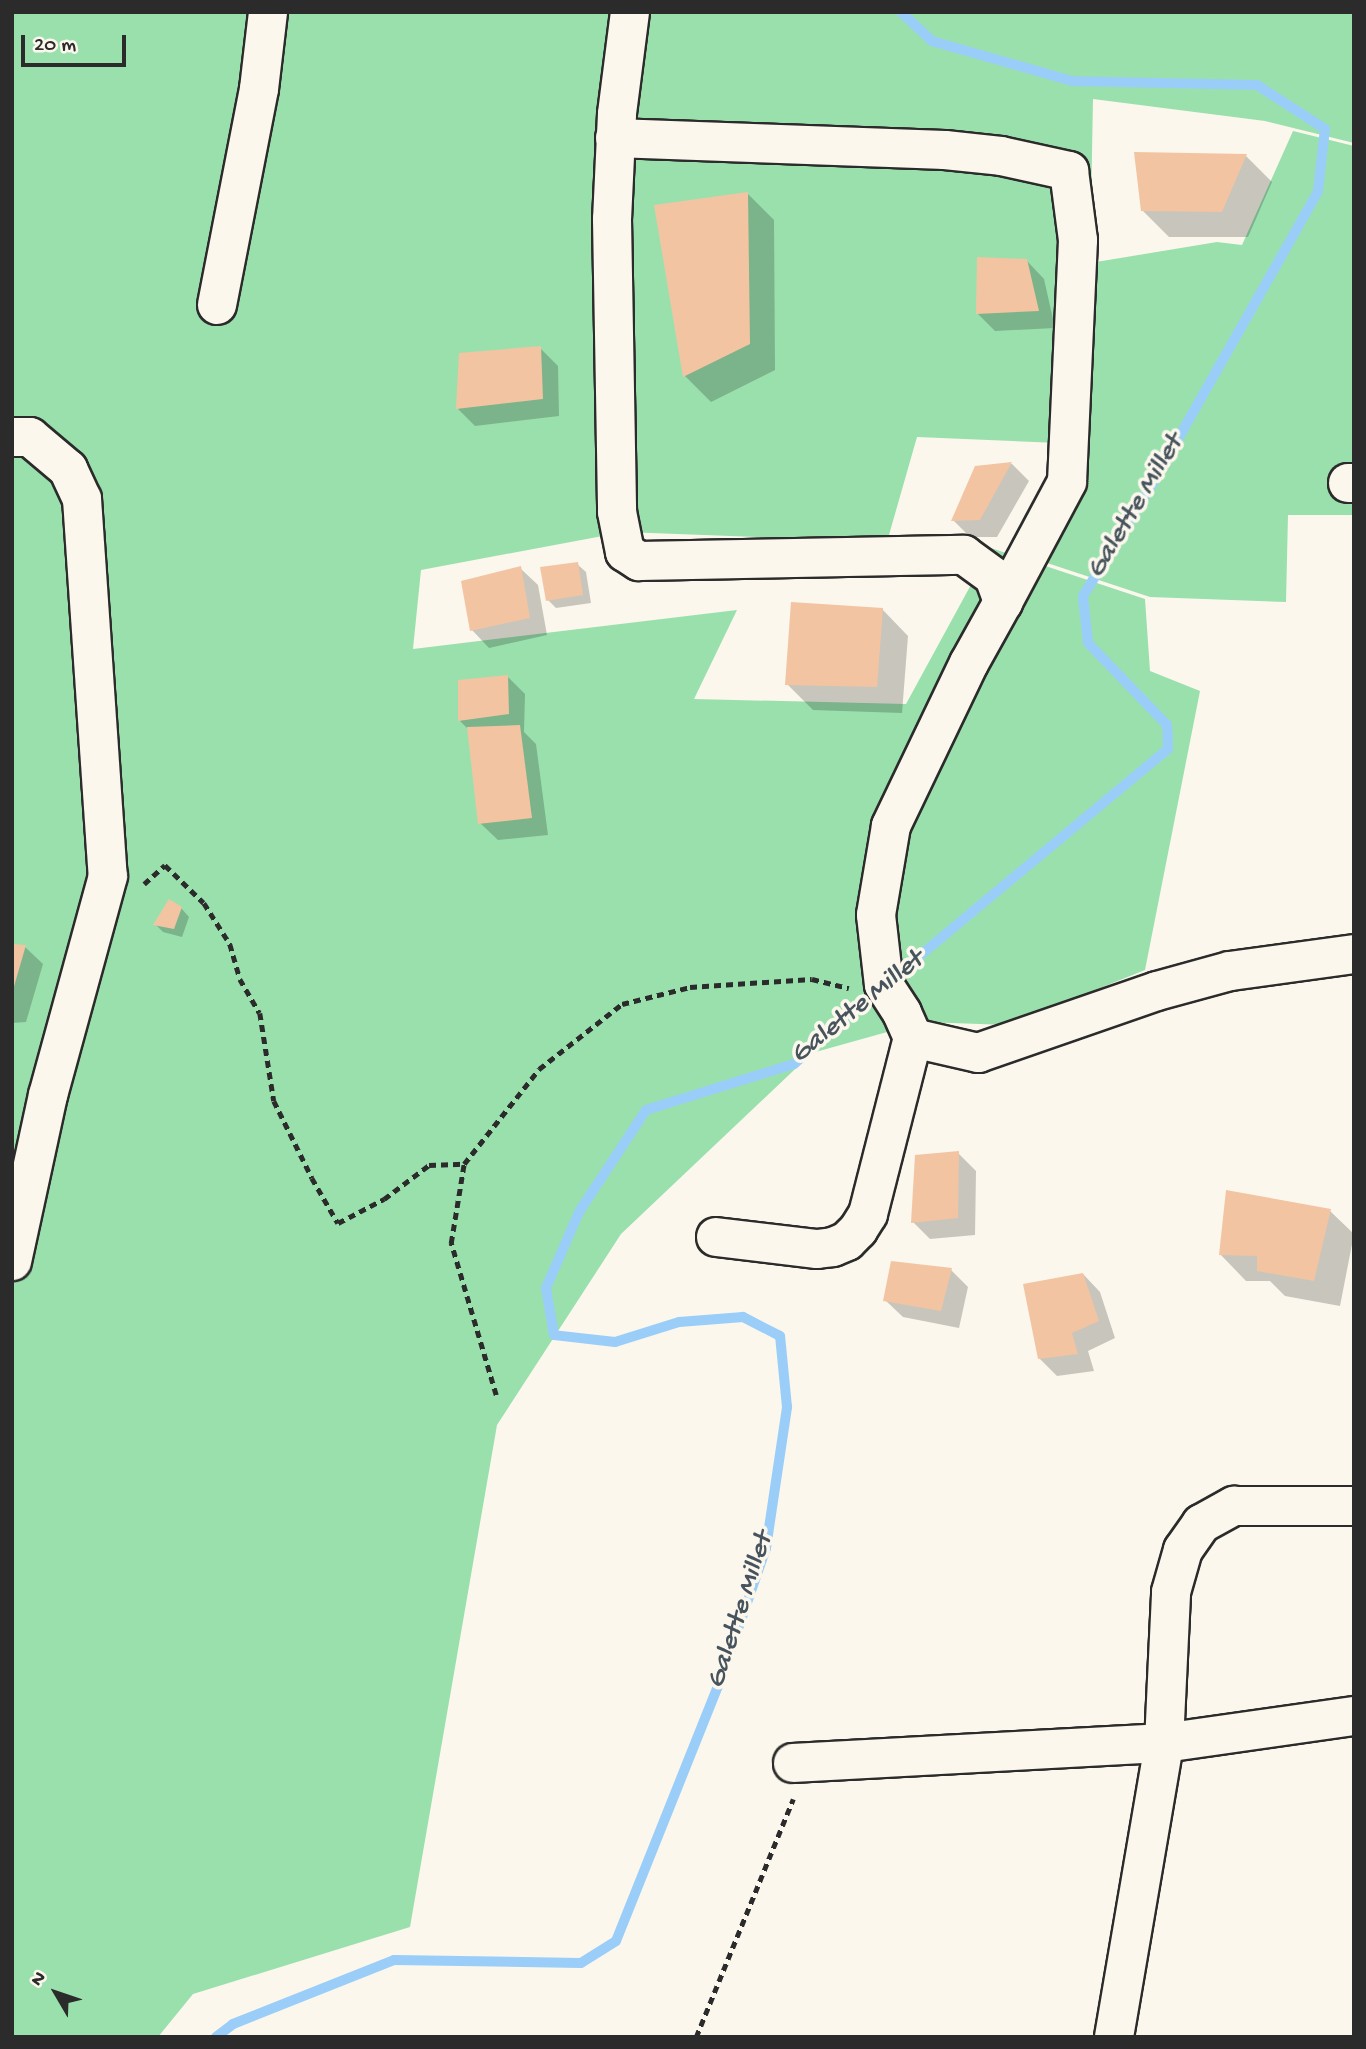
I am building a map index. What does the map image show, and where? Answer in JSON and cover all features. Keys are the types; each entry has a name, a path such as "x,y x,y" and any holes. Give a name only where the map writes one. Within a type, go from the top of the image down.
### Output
{"street":[{"path":"217,305 259,89 268,12"},
{"path":"630,12 615,138 612,219 617,498 625,552 639,561 964,555 993,578 1003,602"},
{"path":"615,138 945,150 1002,156 1069,171 1077,240 1067,482 969,663 891,826 876,915 884,985 902,1013 912,1038 868,1214 847,1241 833,1247 817,1249 716,1237"},
{"path":"12,437 30,437 68,469 82,499 108,876 48,1095 12,1261"},
{"path":"912,1038 978,1053 1157,991 1230,971 1354,954"},
{"path":"1114,2037 1164,1742 1171,1592 1183,1550 1201,1524 1234,1506 1354,1506"},
{"path":"800,1762 1164,1742 1354,1716"}],"path":[{"path":"136,891 165,865 204,903 230,944 240,979 260,1013 274,1101 312,1178 338,1223 384,1199 429,1166 464,1164"},
{"path":"496,1395 451,1243 464,1164 539,1069 622,1004 690,987 812,979 848,988 884,985"},
{"path":"696,2037 800,1762"}],"green space":[{"path":"12,12 1354,12 1354,143 1265,121 1093,99 1090,263 1217,242 1242,245 1293,131 1354,146 1354,515 1288,515 1286,602 1150,597 1023,555 1059,443 917,437 887,542 624,532 421,570 413,649 737,610 694,699 906,704 991,548 1145,599 1150,671 1200,691 1145,970 1008,1025 923,1022 812,1053 621,1234 497,1425 410,1927 193,1994 158,2037 12,2037"}],"building":[{"path":"1134,152 1247,154 1222,212 1141,211"},
{"path":"748,192 750,344 683,377 654,205"},
{"path":"977,257 1027,259 1039,311 976,314"},
{"path":"541,346 543,399 456,409 459,353"},
{"path":"1012,462 980,520 951,521 975,466"},
{"path":"578,562 583,595 546,601 540,567"},
{"path":"521,566 530,618 470,631 461,581"},
{"path":"791,602 883,608 877,687 785,685"},
{"path":"508,675 509,714 458,721 458,680"},
{"path":"520,725 532,818 478,824 467,727"},
{"path":"169,899 182,907 174,929 153,925"},
{"path":"12,944 26,945 13,990 12,990"},
{"path":"959,1151 958,1218 911,1223 915,1155"},
{"path":"1226,1190 1331,1209 1314,1281 1257,1271 1257,1256 1219,1255"},
{"path":"891,1261 952,1268 941,1311 883,1301"},
{"path":"1083,1273 1099,1321 1072,1333 1078,1354 1038,1359 1023,1284"}],"waterway":[{"name":"Galette Millet","path":"893,978 1168,749 1167,725 1088,643 1083,596 1157,476 1318,191 1325,129 1257,85 1072,81 932,41 901,12"},
{"name":"Galette Millet","path":"216,2037 233,2024 394,1960 581,1963 616,1941 718,1686 766,1548 787,1407 780,1336 743,1317 679,1322 615,1342 554,1335 546,1288 579,1212 646,1110 794,1064 880,988"}]}
